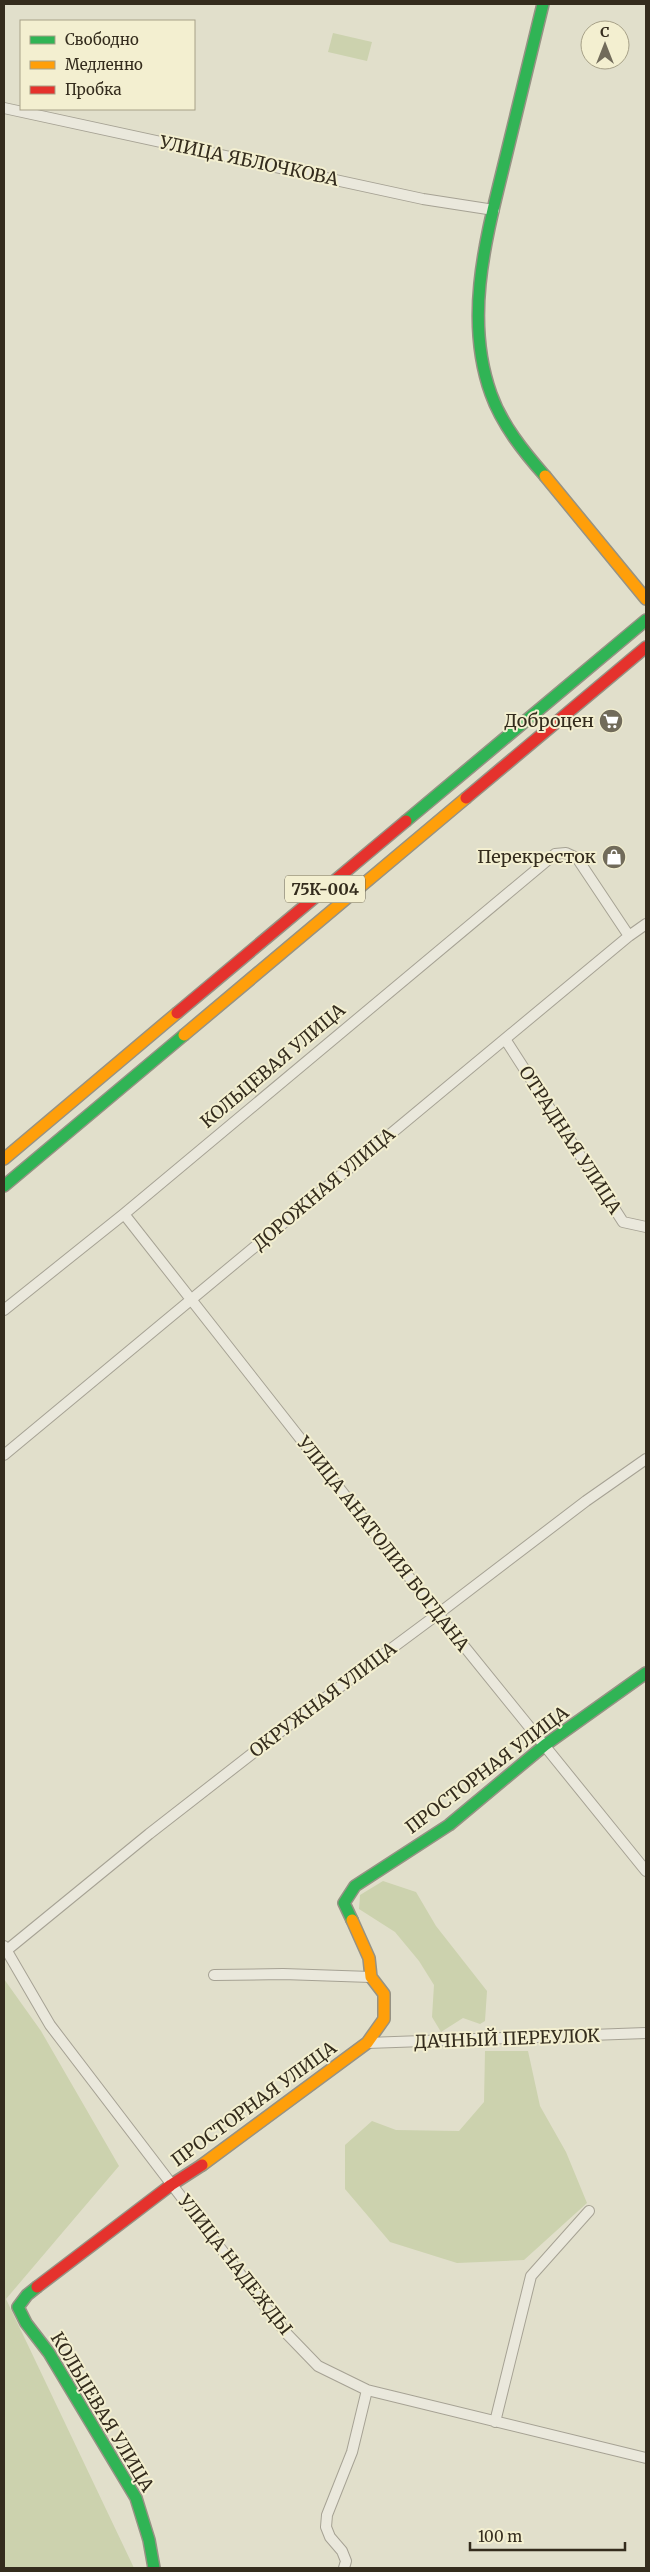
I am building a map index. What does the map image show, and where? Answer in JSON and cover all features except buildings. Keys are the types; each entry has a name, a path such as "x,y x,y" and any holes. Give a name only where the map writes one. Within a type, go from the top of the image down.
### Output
{"main road":[{"path":"543,4 479,281 477,317 482,360 491,395 529,457 646,599"},
{"name":"75К-004","path":"4,1159 646,620"},
{"name":"75К-004","path":"4,1186 646,648"},
{"name":"ПРОСТОРНАЯ УЛИЦА","path":"18,2307 27,2295 172,2185 213,2158 367,2043 384,2019 384,1994 371,1977 370,1958 344,1903 356,1886 449,1825 545,1745 646,1673"},
{"name":"КОЛЬЦЕВАЯ УЛИЦА","path":"18,2307 26,2323 49,2353 136,2498 149,2540 154,2568"}],"street":[{"name":"УЛИЦА ЯБЛОЧКОВА","path":"4,108 423,199 494,210"},
{"name":"КОЛЬЦЕВАЯ УЛИЦА","path":"4,1310 124,1214 555,854 566,853 577,858 629,936"},
{"name":"ДОРОЖНАЯ УЛИЦА","path":"4,1454 629,936 646,924"},
{"name":"ОТРАДНАЯ УЛИЦА","path":"505,1039 623,1222 646,1227"},
{"name":"УЛИЦА АНАТОЛИЯ БОГДАНА","path":"124,1214 438,1614 646,1871"},
{"name":"ОКРУЖНАЯ УЛИЦА","path":"6,1948 263,1745 586,1500 646,1459"},
{"name":"УЛИЦА НАДЕЖДЫ","path":"6,1948 50,2025 288,2335 318,2366 367,2390 646,2458"},
{"path":"214,1975 283,1974 371,1977"},
{"name":"ДАЧНЫЙ ПЕРЕУЛОК","path":"367,2043 646,2033"},
{"path":"495,2422 531,2276 589,2211"},
{"path":"344,2568 346,2561 342,2551 330,2537 326,2526 327,2515 352,2452 367,2390"}],"green space":[{"path":"333,33 372,42 367,61 328,52"},
{"path":"383,1881 416,1892 436,1926 487,1991 485,2021 480,2024 463,2018 441,2032 432,2017 434,1985 419,1961 395,1932 359,1909 360,1895"},
{"path":"4,1979 41,2031 119,2166 6,2299 134,2568 4,2568"},
{"path":"485,2051 528,2051 540,2106 566,2152 587,2203 524,2260 457,2263 390,2242 345,2189 345,2145 372,2121 396,2130 459,2131 484,2102"}],"traffic: fast":[{"path":"543,4 493,209 482,271 479,333 483,363 491,394 501,417 514,438 545,476"},
{"path":"406,821 646,620"},
{"path":"4,1186 184,1035"},
{"path":"352,1920 344,1903 355,1886 449,1825 545,1745 646,1673"},
{"path":"37,2287 27,2295 18,2307 26,2323 49,2353 136,2498 149,2540 154,2568"}],"traffic: slow":[{"path":"545,476 646,599"},
{"path":"184,1035 466,798"},
{"path":"4,1159 177,1013"},
{"path":"202,2165 367,2043 384,2019 384,1994 371,1977 369,1958 352,1920"}],"traffic: jam":[{"path":"466,798 646,647"},
{"path":"177,1013 406,821"},
{"path":"37,2287 171,2185 202,2165"}],"place":[{"name":"Доброцен","path":"611,721"},
{"name":"Перекресток","path":"614,857"}]}
